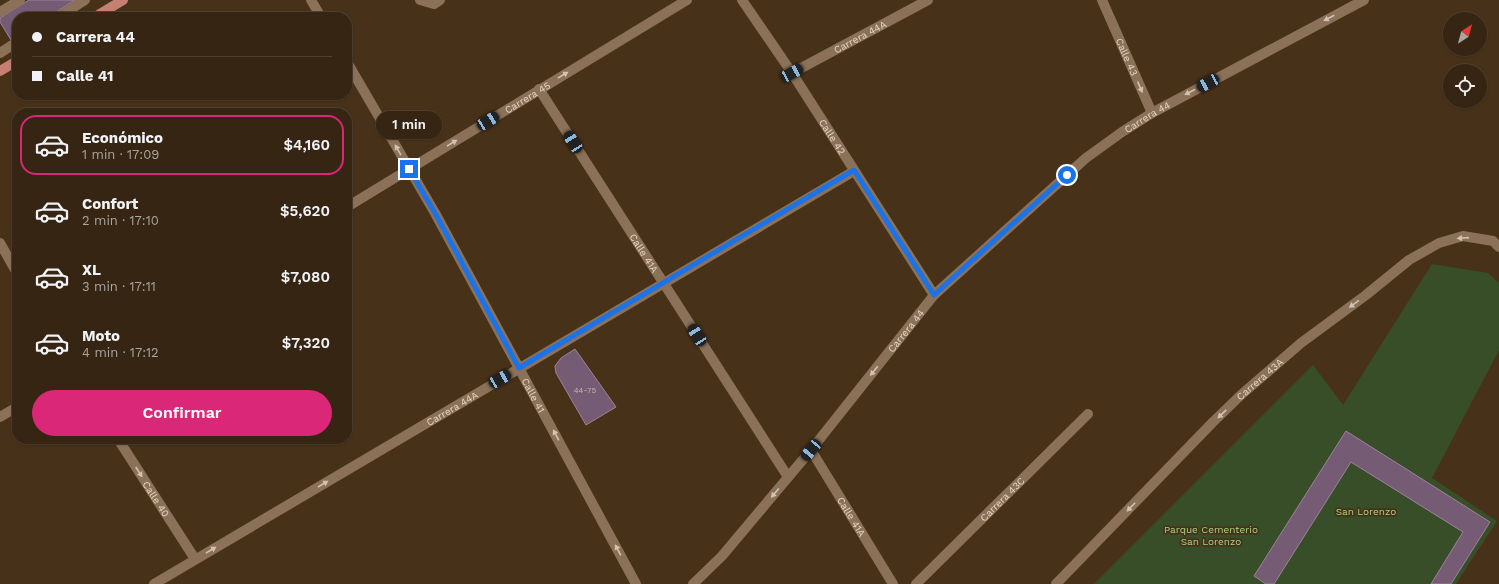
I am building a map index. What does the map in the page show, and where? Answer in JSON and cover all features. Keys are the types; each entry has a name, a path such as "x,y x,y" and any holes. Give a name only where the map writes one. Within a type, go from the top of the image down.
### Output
{"main road":[{"path":"103,12 123,0"},
{"path":"0,71 12,64"}],"street":[{"path":"0,12 20,0"},
{"path":"66,12 85,0"},
{"path":"312,0 318,12"},
{"path":"420,0 434,4 440,0"},
{"name":"Carrera 45","path":"352,204 687,0"},
{"name":"Calle 42","path":"742,0 792,73 934,295"},
{"name":"Carrera 44A","path":"792,73 928,0"},
{"name":"Calle 43","path":"1102,0 1152,113"},
{"name":"Carrera 44","path":"693,584 722,556 811,450 934,295 1086,158 1122,132 1152,113 1364,0"},
{"path":"0,53 12,45"},
{"name":"Calle 41","path":"352,71 435,213 636,584"},
{"name":"Calle 41A","path":"539,90 788,477"},
{"name":"Carrera 44A","path":"154,584 854,170"},
{"name":"Carrera 43A","path":"1056,584 1242,394 1301,343 1410,260 1439,243 1464,236 1493,241 1499,247"},
{"path":"0,243 12,264"},
{"path":"0,417 12,410"},
{"name":"Carrera 43C","path":"916,584 1088,414"},
{"name":"Calle 40","path":"121,444 195,559"},
{"name":"Calle 41A","path":"811,450 893,584"}],"green space":[{"name":"San Lorenzo","path":"1432,264 1488,273 1499,283 1499,350 1432,478 1497,521 1456,584 1094,584 1313,365 1343,405"}],"building":[{"path":"29,0 75,0 56,12 12,12 11,40 0,22 0,18"},
{"path":"575,349 616,407 586,425 556,373 555,366 561,358"},
{"path":"1346,431 1490,522 1451,584 1431,584 1463,532 1351,462 1274,584 1266,584 1254,576"}],"route":[{"path":"409,169 435,213 519,368 854,170 934,295 1067,175"}],"park label":[{"name":"Parque Cementerio San Lorenzo","path":"1211,534"}]}
